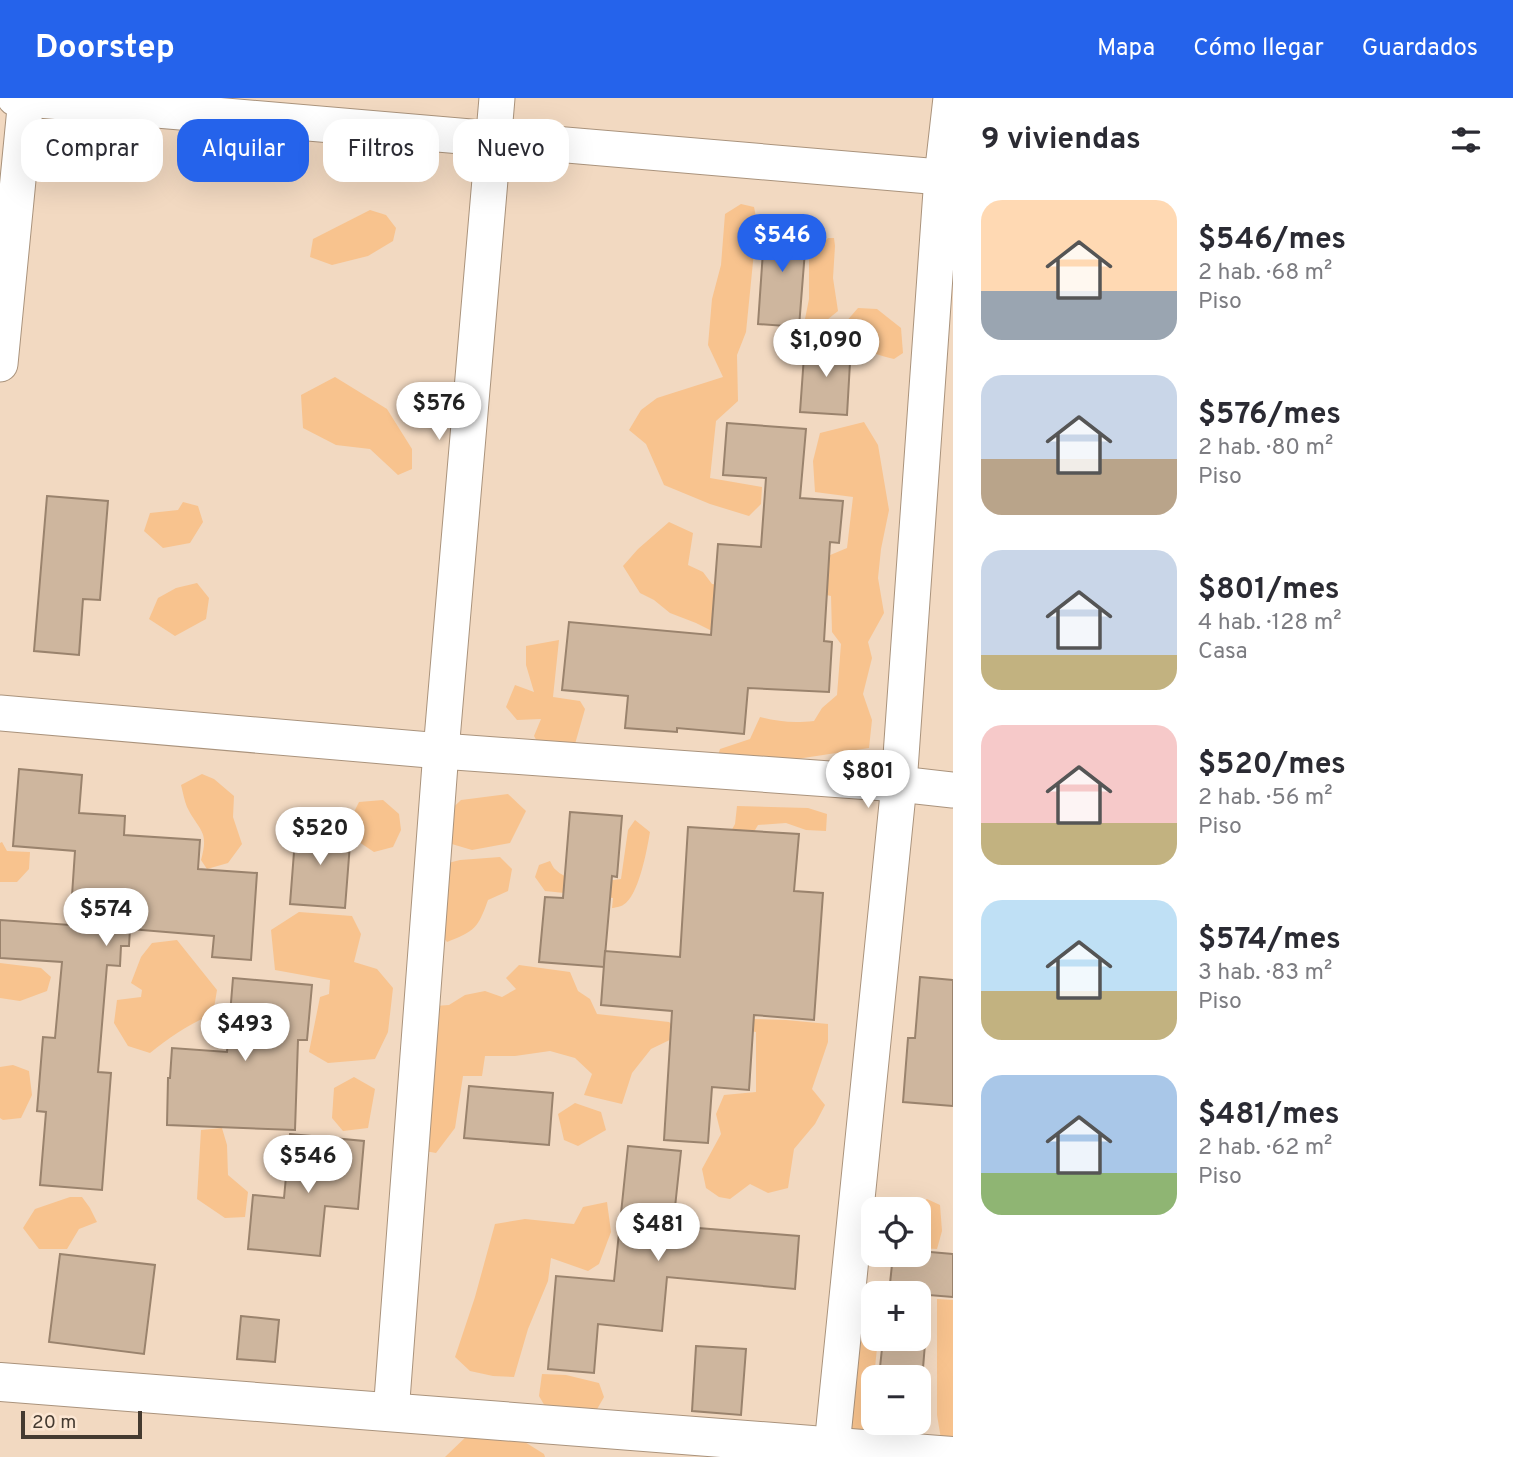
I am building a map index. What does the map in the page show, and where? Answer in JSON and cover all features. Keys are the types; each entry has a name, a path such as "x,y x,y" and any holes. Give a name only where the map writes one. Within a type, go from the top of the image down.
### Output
{"street":[{"path":"0,364 22,98 453,136"},
{"path":"495,119 497,98"},
{"path":"832,1446 899,784 951,98"},
{"path":"569,145 947,177"},
{"path":"391,1413 441,751 489,182"},
{"path":"0,713 441,751 953,790"},
{"path":"0,1382 953,1456"}],"shaded area":[{"path":"741,204 754,207 757,222 746,332 737,355 738,401 716,421 710,478 762,487 761,504 749,516 664,485 646,444 629,430 641,410 657,398 723,377 708,345 712,299 721,265 725,214"},
{"path":"370,210 386,215 396,228 393,241 368,256 332,265 310,257 313,239"},
{"path":"828,238 834,238 833,278 838,311 822,324 805,319 809,299 809,258"},
{"path":"858,308 877,309 901,328 903,353 894,359 876,354 859,344 845,323"},
{"path":"335,377 387,409 412,449 412,469 398,475 370,449 336,445 303,428 301,395"},
{"path":"864,422 878,445 889,510 878,578 884,613 868,642 872,658 863,694 872,720 869,748 777,762 715,765 720,749 750,739 760,717 787,722 814,721 822,708 837,695 841,644 832,632 831,596 799,589 804,566 847,548 853,497 815,492 813,461 820,433"},
{"path":"183,502 198,506 203,522 190,543 163,548 144,531 150,513 178,510"},
{"path":"669,522 693,533 688,565 703,572 712,584 756,589 747,628 710,630 670,613 640,593 623,566"},
{"path":"197,583 209,598 206,619 175,636 149,619 158,598 176,588"},
{"path":"559,640 553,697 580,701 585,709 575,744 539,745 534,736 541,719 517,720 506,707 515,685 534,692 526,665 526,646"},
{"path":"202,774 214,779 234,796 233,817 242,844 228,863 207,869 201,860 204,842 202,831 187,807 181,785"},
{"path":"508,794 526,811 510,843 472,850 445,842 445,815 461,800"},
{"path":"383,800 399,814 401,830 393,847 374,852 356,840 351,818 359,802"},
{"path":"737,806 808,808 827,814 826,831 806,830 786,823 758,825 748,842 727,839 735,824"},
{"path":"635,820 650,832 638,882 629,900 622,905 612,908 613,898 545,891 535,877 539,865 550,861 555,869 569,878 596,881 621,879 628,830"},
{"path":"2,842 7,851 30,852 29,869 17,882 0,882"},
{"path":"500,857 512,869 508,891 488,900 478,923 470,931 447,942 437,929 444,864"},
{"path":"299,912 352,916 361,934 354,962 377,969 393,988 388,1032 375,1059 328,1063 309,1052 320,997 329,994 330,980 275,970 271,930"},
{"path":"177,940 217,990 213,1014 180,1031 150,1053 128,1046 114,1023 117,1000 141,997 142,990 131,983 141,957 152,943"},
{"path":"0,963 41,968 51,977 47,991 20,1001 0,998"},
{"path":"519,965 570,972 578,991 590,999 597,1014 669,1022 682,1034 651,1049 632,1073 622,1104 584,1095 592,1074 575,1058 550,1051 515,1056 485,1056 482,1076 463,1076 455,1128 436,1153 414,1149 435,1006 449,1005 465,995 485,991 502,997 516,989 506,978"},
{"path":"751,1019 828,1024 828,1042 812,1089 825,1105 815,1124 794,1149 788,1188 768,1193 750,1184 730,1199 719,1197 706,1188 702,1169 721,1134 716,1114 724,1095 756,1092 756,1032 737,1029"},
{"path":"13,1065 29,1071 32,1095 21,1118 3,1120 0,1118 0,1067"},
{"path":"354,1077 375,1089 368,1128 343,1131 332,1118 334,1088"},
{"path":"575,1103 601,1112 606,1130 578,1146 564,1140 558,1114"},
{"path":"222,1128 227,1145 228,1175 248,1192 245,1217 225,1218 197,1199 201,1130"},
{"path":"70,1197 82,1197 97,1222 79,1229 67,1249 39,1249 23,1228 35,1209"},
{"path":"931,1201 940,1205 942,1231 937,1249 931,1249"},
{"path":"607,1202 611,1232 599,1264 588,1271 551,1258 548,1281 528,1329 514,1377 470,1371 455,1357 495,1224 525,1219 574,1224 583,1207"},
{"path":"861,1298 861,1351 877,1351 875,1365 861,1365 861,1431 840,1440 840,1300"},
{"path":"937,1299 953,1300 953,1448 941,1439 937,1415"},
{"path":"542,1374 566,1375 599,1383 604,1397 596,1411 549,1413 539,1396"},
{"path":"471,1432 512,1434 545,1457 445,1457"}],"building":[{"path":"765,222 807,225 799,327 758,324"},
{"path":"805,342 851,345 847,415 800,412"},
{"path":"727,423 806,429 800,498 843,501 839,543 830,542 824,641 832,642 829,692 748,688 744,734 677,728 677,732 625,728 628,696 562,690 569,622 711,635 718,544 761,547 766,478 723,475"},
{"path":"47,496 108,501 100,600 83,599 79,655 34,651"},
{"path":"19,769 82,775 79,813 125,816 124,835 200,840 198,869 257,873 251,960 212,957 214,936 130,929 129,946 121,946 120,966 107,965 98,1072 111,1073 102,1190 40,1185 46,1112 37,1111 43,1037 55,1038 62,962 0,958 0,920 70,925 75,851 13,846"},
{"path":"570,812 622,816 617,877 612,876 604,967 539,962 545,897 563,898"},
{"path":"296,826 351,831 345,908 290,904"},
{"path":"688,827 799,834 794,891 823,893 814,1020 754,1015 749,1090 712,1087 708,1143 664,1140 672,1011 601,1005 605,951 680,957"},
{"path":"920,977 953,980 953,1106 903,1102 908,1038 915,1038"},
{"path":"233,978 312,985 307,1040 298,1040 295,1130 167,1125 172,1048 227,1052"},
{"path":"469,1086 553,1093 549,1145 464,1138"},
{"path":"290,1134 364,1141 358,1209 325,1206 320,1256 248,1249 253,1195 284,1198"},
{"path":"628,1146 681,1151 673,1226 799,1236 795,1289 667,1277 662,1331 598,1324 594,1373 548,1369 556,1276 614,1281"},
{"path":"931,1252 953,1254 953,1297 931,1295 931,1281 890,1281 892,1267 931,1267"},
{"path":"60,1254 155,1265 144,1354 49,1342"},
{"path":"241,1316 279,1320 275,1362 237,1359"},
{"path":"696,1346 746,1349 741,1415 692,1411"},
{"path":"882,1351 924,1351 923,1365 880,1365"}]}
